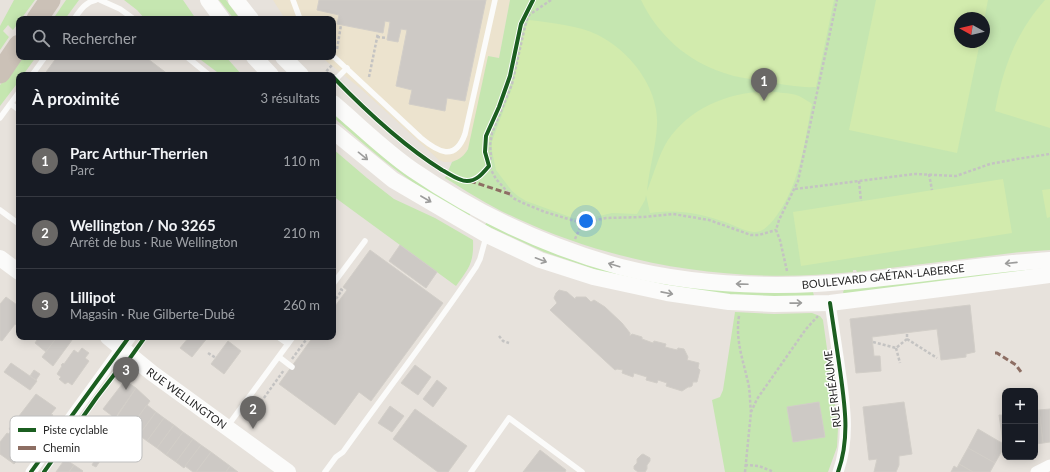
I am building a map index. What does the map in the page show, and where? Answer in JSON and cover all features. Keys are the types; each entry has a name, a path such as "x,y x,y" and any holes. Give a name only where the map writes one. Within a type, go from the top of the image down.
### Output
{"highway":[{"path":"39,16 50,0"},
{"path":"0,73 16,49"}],"main road":[{"path":"208,0 220,16"},
{"path":"236,0 248,16"},
{"path":"257,60 268,72"},
{"path":"286,60 298,72"},
{"name":"BOULEVARD GAÉTAN-LABERGE","path":"336,106 411,169 481,212 555,245 621,267 688,279 735,284 787,285 852,282 1016,262 1050,260"},
{"name":"BOULEVARD GAÉTAN-LABERGE","path":"336,133 393,180 480,231 540,260 593,277 667,293 729,302 825,308 1050,275"},
{"path":"480,231 481,212"},
{"path":"0,258 16,270"},
{"name":"RUE WELLINGTON","path":"125,342 152,373 288,472"}],"street":[{"name":"RUE RHÉAUME","path":"825,308 846,415 846,443 838,472"},
{"path":"72,416 125,342"},
{"path":"32,472 39,462"},
{"path":"1036,472 1050,465"}],"lane":[{"path":"76,16 88,2 96,0"},
{"path":"100,0 129,16"},
{"path":"293,0 299,16"},
{"path":"336,59 432,147 441,151 449,152 456,149 462,143 465,134 495,0"},
{"path":"34,72 43,60"},
{"path":"191,60 205,72"},
{"path":"336,79 347,68"},
{"path":"0,118 16,96"},
{"path":"10,104 16,108"},
{"path":"0,210 16,222"},
{"path":"325,472 336,457 343,452 446,312 476,267 480,259 484,242 480,231"},
{"path":"336,280 365,241"},
{"path":"282,340 288,344"},
{"path":"227,427 291,340"},
{"path":"279,357 292,367"},
{"path":"471,472 510,418 582,472"}],"path":[{"path":"487,168 491,157 490,145 492,133 512,84 526,22 529,15 551,0"},
{"path":"787,273 780,240 776,230 779,220 798,181 837,0"},
{"path":"485,144 489,128 499,107 510,76 521,24 528,8"},
{"path":"337,49 342,25"},
{"path":"369,78 378,33"},
{"path":"377,37 387,38"},
{"path":"327,71 333,65"},
{"path":"795,189 899,175 929,174 956,176 990,164 1050,154"},
{"path":"486,158 487,168 513,198 544,212 582,223 606,218 643,217 673,214 709,220 751,235 759,235 776,230"},
{"path":"929,174 932,190"},
{"path":"859,181 862,201"},
{"path":"574,243 582,223"},
{"path":"336,299 342,290"},
{"path":"751,412 757,399 806,329 825,308"},
{"path":"740,311 737,327 738,344 749,390 751,412 745,472"},
{"path":"906,333 907,339 937,358"},
{"path":"499,336 503,341 509,343"},
{"path":"896,348 907,339"},
{"path":"292,359 306,340"},
{"path":"873,342 896,348"},
{"path":"896,348 900,363"},
{"path":"208,353 216,358"},
{"path":"295,355 298,358"},
{"path":"261,402 285,368"},
{"path":"745,465 759,466 774,472"}],"shaded area":[{"path":"273,0 510,0 499,58 488,56 470,144 465,154 452,162 444,162 439,160 360,88 325,60 336,60 336,16 283,16"}],"green space":[{"path":"14,0 35,0 23,16 16,16 16,26 13,30 8,25 3,31 9,37 0,50 0,26"},
{"path":"66,0 79,0 67,16 55,16"},
{"path":"124,0 183,0 194,16 142,16"},
{"path":"219,0 226,0 238,16 232,16"},
{"path":"510,0 1050,0 1050,250 1021,252 857,272 856,270 853,270 853,272 810,275 766,276 681,268 639,260 597,249 556,235 498,209 445,178 452,162 462,157 468,149 488,56 499,58"},
{"path":"641,0 834,0 816,87 767,82 729,75 711,68 686,54 675,45 656,24"},
{"path":"876,0 988,0 986,12 954,12 954,48 979,48 957,153 849,130"},
{"path":"1045,0 1050,0 1050,128 995,111 1006,66 1012,52 1026,26"},
{"path":"529,20 555,23 598,35 621,51 640,72 648,84 653,98 657,125 647,191 668,140 678,128 701,109 730,97 745,93 760,92 793,94 812,104 799,167 794,183 786,201 774,219 761,231 754,232 697,214 669,211 650,213 646,195 645,200 637,214 612,213 591,218 573,218 526,201 518,196 512,191 496,170 492,151 492,141 512,88 524,32"},
{"path":"21,60 34,60 25,72 16,72 16,85 0,106 0,85"},
{"path":"201,60 229,60 239,72 217,72"},
{"path":"336,115 471,213 469,216 421,187 362,143 336,120"},
{"path":"336,152 394,199 435,218 473,240 473,254 470,265 456,286 336,198"},
{"path":"1003,179 1012,233 801,266 793,212"},
{"path":"1050,189 1050,217 1047,218 1042,190"},
{"path":"487,222 727,291 772,293 813,292 814,296 771,297 725,295 623,279 544,252 485,225"},
{"path":"1020,269 1050,271 844,294 843,292 844,290"},
{"path":"735,312 774,314 812,313 820,316 823,320 838,428 837,447 828,472 725,472 712,400 720,397 723,390"}],"building":[{"path":"319,0 486,0 465,101 447,98 445,111 409,104 412,90 396,86 407,30 401,29 398,42 387,40 390,22 385,21 383,33 337,24 339,15 317,10"},
{"path":"55,60 149,60 165,72 46,72"},
{"path":"400,245 437,272 426,288 389,261"},
{"path":"370,250 443,303 371,401 359,392 335,425 279,384 311,340 336,340 336,305 347,290 343,287"},
{"path":"559,290 567,292 575,299 576,297 586,297 591,302 594,300 605,307 622,323 630,333 630,336 632,334 653,343 654,341 666,344 665,347 677,350 678,348 684,349 688,357 687,360 699,363 698,368 700,370 697,382 693,382 692,386 682,391 666,386 667,383 658,380 657,383 646,380 647,377 634,373 633,377 622,373 623,370 615,370 550,310 557,303 554,298"},
{"path":"6,297 16,304 16,325 2,341 0,340 0,304"},
{"path":"970,305 975,352 966,354 966,357 941,360 937,329 872,337 874,356 880,356 881,371 856,373 850,319"},
{"path":"37,340 55,340 46,352 35,343"},
{"path":"55,340 72,340 53,366 42,357"},
{"path":"187,340 206,340 192,357 180,348"},
{"path":"228,341 241,351 224,374 211,364"},
{"path":"82,348 89,353 85,358 89,361 72,385 68,382 65,384 59,379 61,377 57,374 62,366 61,365 63,363 64,364 74,350 78,353"},
{"path":"11,363 37,381 30,390 4,372"},
{"path":"415,365 431,377 418,395 401,383"},
{"path":"34,370 40,374 36,380 30,376"},
{"path":"437,380 447,388 433,407 423,399"},
{"path":"127,382 136,388 116,416 112,416 103,409 123,383"},
{"path":"136,388 150,401 139,416 118,415"},
{"path":"36,394 56,408 51,414 52,416 19,416"},
{"path":"819,402 825,437 793,442 787,407"},
{"path":"904,402 912,454 899,456 899,465 896,472 874,472 877,459 869,460 863,407"},
{"path":"147,405 156,412 142,431 142,416 139,416"},
{"path":"390,406 404,416 392,432 378,423"},
{"path":"415,409 467,446 448,472 438,472 393,439"},
{"path":"1050,409 1050,442 1043,443 1039,410"},
{"path":"1038,410 1043,443 1038,444 1038,424"},
{"path":"156,412 164,418 147,441 142,437 142,431"},
{"path":"999,415 1002,415 1002,435"},
{"path":"164,418 174,425 157,448 147,441"},
{"path":"174,425 183,432 166,455 157,448"},
{"path":"978,429 1002,442 1002,451 995,463 968,448"},
{"path":"10,432 10,461 0,454 0,442 7,433 9,434"},
{"path":"183,432 193,439 176,462 166,455"},
{"path":"193,439 201,445 184,468 176,462"},
{"path":"201,445 211,452 196,472 193,472 185,466"},
{"path":"968,448 995,463 990,472 973,472 959,464"},
{"path":"540,450 566,470 565,472 523,472"},
{"path":"211,452 230,466 226,472 196,472"},
{"path":"643,454 650,458 650,461 645,472 638,472 634,469 634,466 637,463 637,459"},
{"path":"63,462 70,462 74,465 69,472 56,472"},
{"path":"94,462 99,462 96,467 92,465"},
{"path":"959,464 973,472 951,472 954,466 957,468"},
{"path":"74,465 83,471 69,472"},
{"path":"230,466 238,472 226,472"}],"marked path":[{"path":"470,181 510,194"},
{"path":"995,353 1016,365 1021,372"}],"cycle path":[{"path":"336,80 371,115 413,150 457,179 464,181 474,180 489,166 485,152 486,136 499,107 510,76 521,24 533,0"},
{"path":"830,303 843,391 845,418 844,445 838,472"},
{"path":"72,416 127,340"},
{"path":"84,416 117,371 125,365 143,340"},
{"path":"31,472 38,462"},
{"path":"44,472 51,462"}],"place":[{"name":"Parc Arthur-Therrien","path":"764,101"},
{"name":"Lillipot","path":"126,390"},
{"name":"Wellington / No 3265","path":"253,429"}]}
